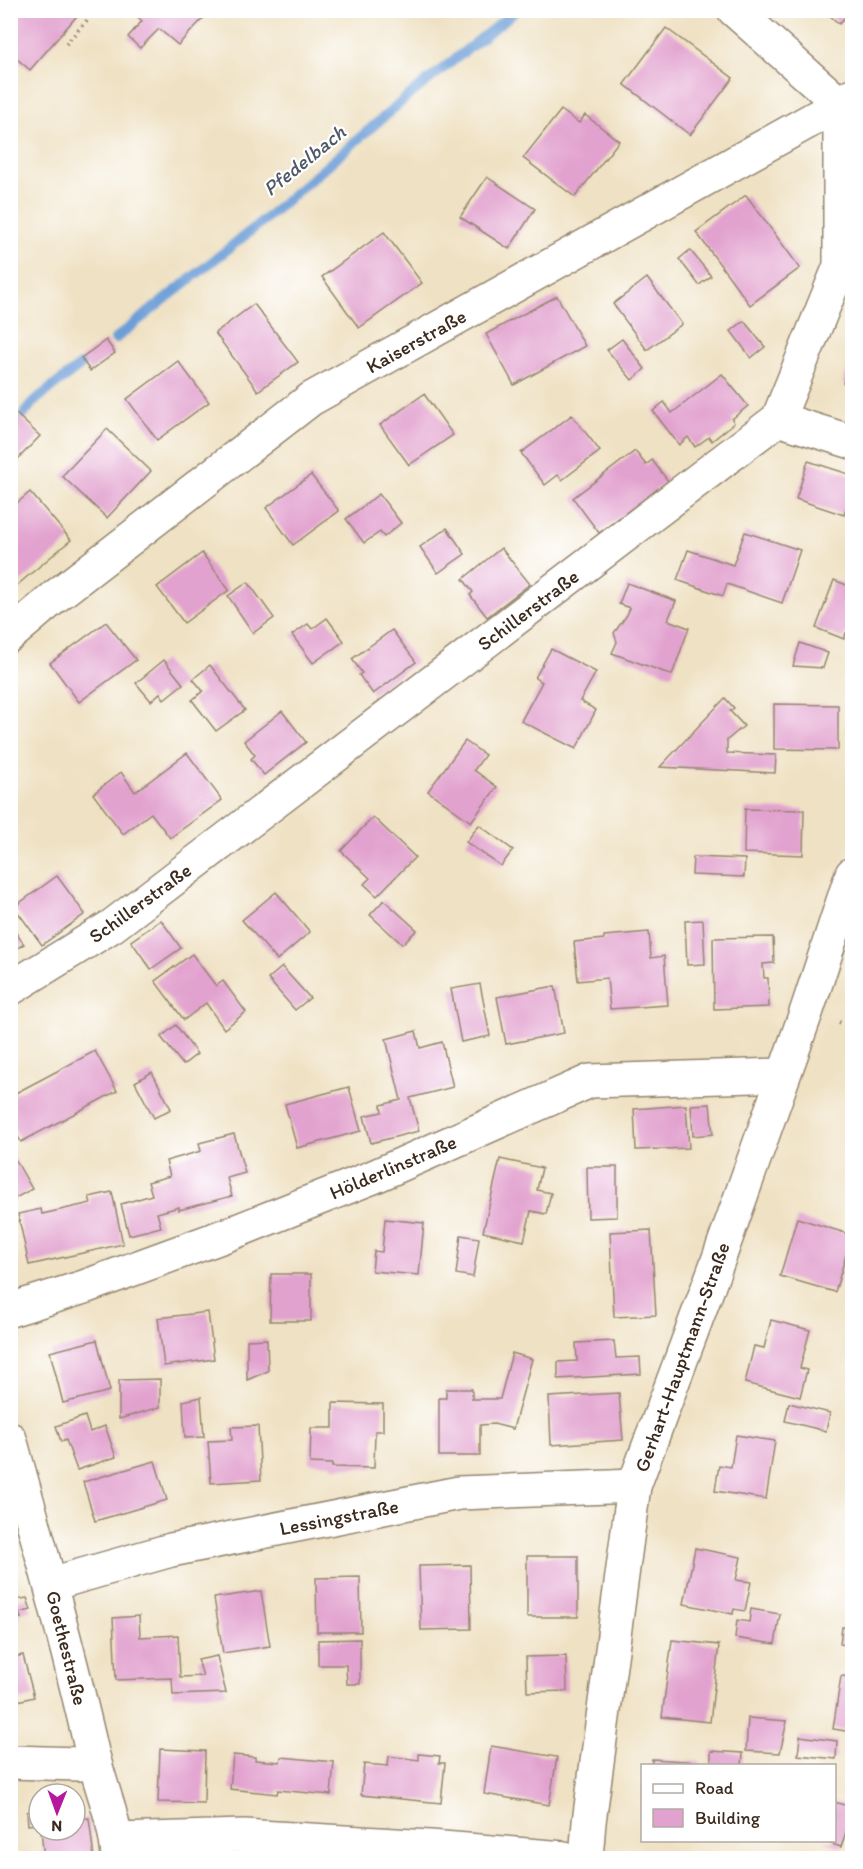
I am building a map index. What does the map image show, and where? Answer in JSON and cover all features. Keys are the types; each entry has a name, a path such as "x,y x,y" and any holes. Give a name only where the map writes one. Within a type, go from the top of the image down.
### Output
{"street":[{"path":"734,10 848,103 840,266 778,419 852,442"},
{"name":"Kaiserstraße","path":"10,635 56,596 311,399 848,103"},
{"name":"Schillerstraße","path":"10,989 112,926 778,419"},
{"name":"Gerhart-Hauptmann-Straße","path":"586,1858 634,1486 719,1258 807,1010 852,873"},
{"name":"Hölderlinstraße","path":"10,1310 84,1287 252,1225 373,1177 590,1081 783,1075"},
{"name":"Goethestraße","path":"10,1439 51,1584 117,1849"},
{"name":"Lessingstraße","path":"51,1584 171,1550 459,1493 634,1486"},
{"path":"10,1762 79,1764 94,1760"},
{"path":"117,1849 244,1836 564,1858"}],"path":[{"path":"66,44 96,10"}],"building":[{"path":"10,10 82,10 30,70 10,53"},
{"path":"134,10 211,10 178,45 159,29 140,48 128,37 142,21 133,12"},
{"path":"824,10 851,10 839,24"},
{"path":"666,28 733,78 690,135 624,84"},
{"path":"561,110 579,123 585,115 619,141 575,197 523,158"},
{"path":"487,177 535,209 509,249 460,217"},
{"path":"746,195 800,268 750,305 696,232"},
{"path":"384,232 422,283 359,328 322,277"},
{"path":"690,250 711,276 699,285 679,259"},
{"path":"647,278 682,324 647,350 613,304"},
{"path":"557,296 585,346 514,385 486,334"},
{"path":"254,304 298,362 258,391 215,333"},
{"path":"744,321 765,347 751,358 731,331"},
{"path":"622,339 645,369 632,380 607,350"},
{"path":"106,340 115,353 90,371 81,358"},
{"path":"852,356 852,386 843,383"},
{"path":"178,361 209,402 157,440 127,399"},
{"path":"722,374 748,406 732,419 734,423 712,441 709,437 695,447 688,437 679,445 653,411 664,402 672,413"},
{"path":"424,394 453,435 409,465 380,425"},
{"path":"13,411 40,436 18,459 10,451 10,414"},
{"path":"572,415 600,451 562,480 558,475 545,485 521,453"},
{"path":"107,429 151,471 107,518 62,476"},
{"path":"635,451 646,465 652,460 668,481 599,533 573,498"},
{"path":"808,461 852,475 852,489 844,515 796,499"},
{"path":"311,475 339,511 293,545 266,508"},
{"path":"30,492 71,540 10,591 10,509"},
{"path":"379,494 401,523 384,537 380,532 364,543 346,519"},
{"path":"447,528 465,554 438,573 420,547"},
{"path":"745,532 800,550 782,603 727,584 723,596 677,580 688,550 733,565"},
{"path":"501,548 530,584 487,617 470,595 473,592 463,579"},
{"path":"202,553 229,590 184,623 157,587"},
{"path":"834,580 852,587 852,635 846,633 844,639 816,628"},
{"path":"248,582 274,618 253,633 228,596"},
{"path":"627,583 676,601 668,620 689,628 672,675 612,653 617,642 614,633 630,608 619,604"},
{"path":"327,618 344,641 313,663 292,635 308,624 312,629"},
{"path":"106,622 136,660 79,702 50,663"},
{"path":"392,630 416,662 373,694 359,675 362,673 352,659"},
{"path":"800,643 828,653 823,668 793,666"},
{"path":"551,649 596,672 580,701 596,710 576,749 521,721 542,682 535,678"},
{"path":"164,660 183,684 164,699 160,693 151,701 136,683"},
{"path":"210,665 245,710 216,731 192,700 203,691 193,679"},
{"path":"725,698 734,708 730,711 744,726 727,740 727,753 776,755 775,773 660,767"},
{"path":"774,704 838,705 838,750 774,749"},
{"path":"282,711 306,742 264,775 251,759 255,755 244,741"},
{"path":"465,741 485,755 474,770 497,787 471,822 428,791"},
{"path":"187,753 222,800 170,838 151,813 123,834 93,794 121,772 135,792"},
{"path":"745,809 804,810 803,855 744,853"},
{"path":"373,817 415,857 377,896 364,884 370,878 341,851"},
{"path":"479,825 513,850 501,866 466,842"},
{"path":"693,857 745,859 744,877 692,875"},
{"path":"57,876 85,914 42,945 14,907"},
{"path":"276,892 310,932 277,960 242,920"},
{"path":"384,900 417,930 402,944 370,915"},
{"path":"161,920 181,948 151,969 131,941"},
{"path":"703,920 705,964 687,965 685,921"},
{"path":"10,925 24,944 10,953"},
{"path":"649,932 651,958 664,956 668,1005 610,1009 607,978 578,981 574,942 604,939 604,936"},
{"path":"773,937 774,963 763,964 764,978 768,978 769,1007 714,1009 713,938"},
{"path":"192,954 216,986 223,981 246,1012 224,1029 206,1003 184,1020 155,981"},
{"path":"282,967 310,998 295,1010 268,979"},
{"path":"480,984 490,1036 461,1042 451,989"},
{"path":"555,986 564,1033 506,1044 497,997"},
{"path":"176,1025 197,1054 183,1065 161,1037"},
{"path":"416,1031 420,1048 442,1042 453,1087 410,1098 419,1131 371,1143 364,1116 382,1112 381,1105 401,1100 386,1039"},
{"path":"95,1051 117,1091 21,1142 10,1122 10,1096"},
{"path":"152,1072 171,1109 154,1118 135,1082"},
{"path":"349,1087 361,1131 297,1148 285,1104"},
{"path":"710,1104 713,1134 693,1136 691,1105"},
{"path":"686,1105 689,1148 636,1150 634,1109"},
{"path":"234,1134 245,1173 227,1178 232,1196 179,1210 179,1207 157,1213 161,1227 129,1235 121,1204 152,1195 148,1182 170,1176 166,1161 201,1151 199,1143"},
{"path":"10,1150 32,1189 10,1201"},
{"path":"500,1159 542,1168 537,1190 551,1193 546,1214 531,1211 524,1241 483,1232"},
{"path":"587,1167 617,1167 617,1217 588,1218"},
{"path":"112,1192 123,1244 29,1265 18,1214 41,1209 42,1214 91,1203 89,1197"},
{"path":"797,1218 852,1235 835,1292 780,1276"},
{"path":"385,1219 424,1223 419,1275 372,1271 374,1251 382,1252"},
{"path":"651,1230 656,1315 614,1317 610,1232"},
{"path":"461,1235 479,1238 473,1277 456,1274"},
{"path":"271,1274 311,1274 311,1321 270,1321"},
{"path":"208,1312 214,1359 164,1366 158,1318"},
{"path":"771,1320 810,1330 800,1368 807,1370 800,1397 745,1383 754,1346 764,1348"},
{"path":"267,1339 268,1371 247,1380 247,1340"},
{"path":"97,1340 110,1391 63,1403 50,1352"},
{"path":"614,1341 616,1358 640,1357 641,1374 558,1379 558,1362 577,1361 576,1343"},
{"path":"512,1353 532,1359 513,1429 494,1424 480,1425 480,1456 439,1456 439,1398 446,1398 446,1389 472,1389 472,1399 500,1399"},
{"path":"160,1379 160,1407 119,1419 119,1380"},
{"path":"619,1393 623,1440 551,1445 549,1397"},
{"path":"201,1397 204,1437 185,1438 183,1401"},
{"path":"333,1403 383,1404 383,1431 375,1431 374,1468 332,1467 332,1464 310,1463 311,1428 333,1428"},
{"path":"789,1403 830,1413 826,1431 785,1421"},
{"path":"85,1416 90,1432 105,1426 116,1457 77,1470 66,1440 61,1442 56,1426"},
{"path":"258,1426 261,1480 211,1483 208,1441 232,1440 231,1427"},
{"path":"736,1435 775,1441 766,1499 715,1491 719,1465 731,1467"},
{"path":"155,1461 167,1500 95,1521 83,1482"},
{"path":"695,1548 741,1557 736,1580 751,1582 745,1611 734,1609 733,1614 684,1604"},
{"path":"527,1556 578,1556 578,1617 527,1617"},
{"path":"470,1565 471,1629 421,1630 419,1566"},
{"path":"360,1577 361,1632 317,1632 316,1578"},
{"path":"10,1582 16,1600 27,1598 31,1610 19,1613 21,1618 10,1621"},
{"path":"261,1591 270,1646 223,1653 214,1598"},
{"path":"751,1609 780,1614 775,1644 735,1638 737,1620 749,1622"},
{"path":"139,1616 140,1637 178,1635 180,1677 203,1676 198,1660 217,1656 226,1693 173,1695 172,1678 116,1680 113,1618"},
{"path":"842,1627 852,1628 852,1646 840,1644"},
{"path":"360,1639 360,1684 347,1684 346,1665 318,1665 318,1640"},
{"path":"672,1640 719,1645 710,1722 662,1717"},
{"path":"23,1655 34,1697 10,1703 10,1658"},
{"path":"566,1656 567,1691 527,1692 526,1657"},
{"path":"841,1676 852,1677 852,1732 833,1729"},
{"path":"748,1718 787,1721 780,1753 746,1751"},
{"path":"800,1736 837,1741 836,1759 798,1755"},
{"path":"491,1746 557,1757 549,1805 484,1794"},
{"path":"160,1749 205,1751 204,1803 158,1802"},
{"path":"711,1751 743,1753 742,1764 711,1764"},
{"path":"419,1754 440,1756 439,1763 445,1763 441,1803 361,1795 364,1764 388,1766 389,1756 419,1760"},
{"path":"233,1755 280,1762 281,1757 334,1762 331,1795 278,1790 277,1794 230,1789"},
{"path":"652,1759 699,1762 698,1764 652,1764"},
{"path":"836,1803 852,1807 852,1827 848,1826 841,1847 826,1842 836,1842"},
{"path":"87,1818 89,1818 94,1858 44,1858 42,1842 87,1842"}],"waterway":[{"name":"Pfedelbach","path":"115,339 258,225 407,97 517,10"},
{"name":"Pfedelbach","path":"24,414 33,402 81,365"}]}
